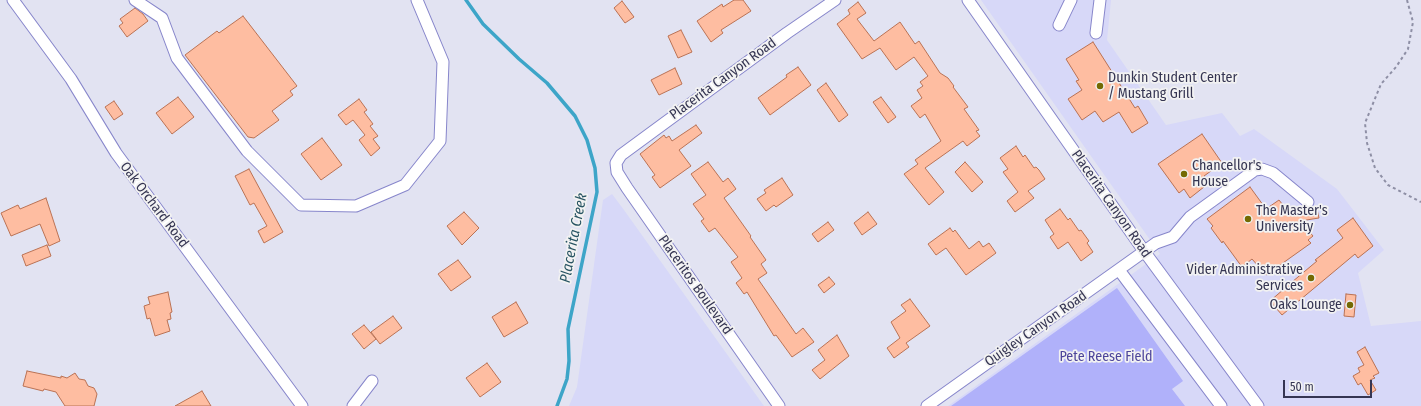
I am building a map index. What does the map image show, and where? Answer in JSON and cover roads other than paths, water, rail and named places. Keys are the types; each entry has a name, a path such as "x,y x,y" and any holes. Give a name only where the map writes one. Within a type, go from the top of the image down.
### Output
{"street":[{"name":"Oak Orchard Road","path":"13,0 71,79 116,153 302,406"},
{"path":"135,0 162,18 177,58 247,150 301,205 356,206 405,185 440,141 443,62 417,0"},
{"name":"Placerita Canyon Road","path":"616,163 621,155 786,33 835,0"},
{"name":"Placerita Canyon Road","path":"968,0 1144,251 1258,406"},
{"path":"1059,25 1072,0"},
{"path":"1096,33 1100,0"},
{"name":"Placeritos Boulevard","path":"616,163 617,172 626,188 779,406"},
{"name":"Quigley Canyon Road","path":"927,406 1144,251 1156,243 1173,237 1190,217 1255,170 1262,169 1273,173 1308,202"},
{"path":"1119,270 1221,406"},
{"path":"353,406 372,381"}],"waterway":[{"name":"Placerita Creek","path":"466,0 483,24 519,59 547,83 575,116 587,140 595,168 597,192 568,329 569,361 567,379 557,406"}],"place":[{"name":"Dunkin Student Center / Mustang Grill","path":"1100,86"},
{"name":"Chancellor's House","path":"1184,174"},
{"name":"The Master's University","path":"1248,219"},
{"name":"Vider Administrative Services","path":"1311,278"},
{"name":"Oaks Lounge","path":"1350,305"}],"park label":[{"name":"Pete Reese Field","path":"1106,357"}]}
